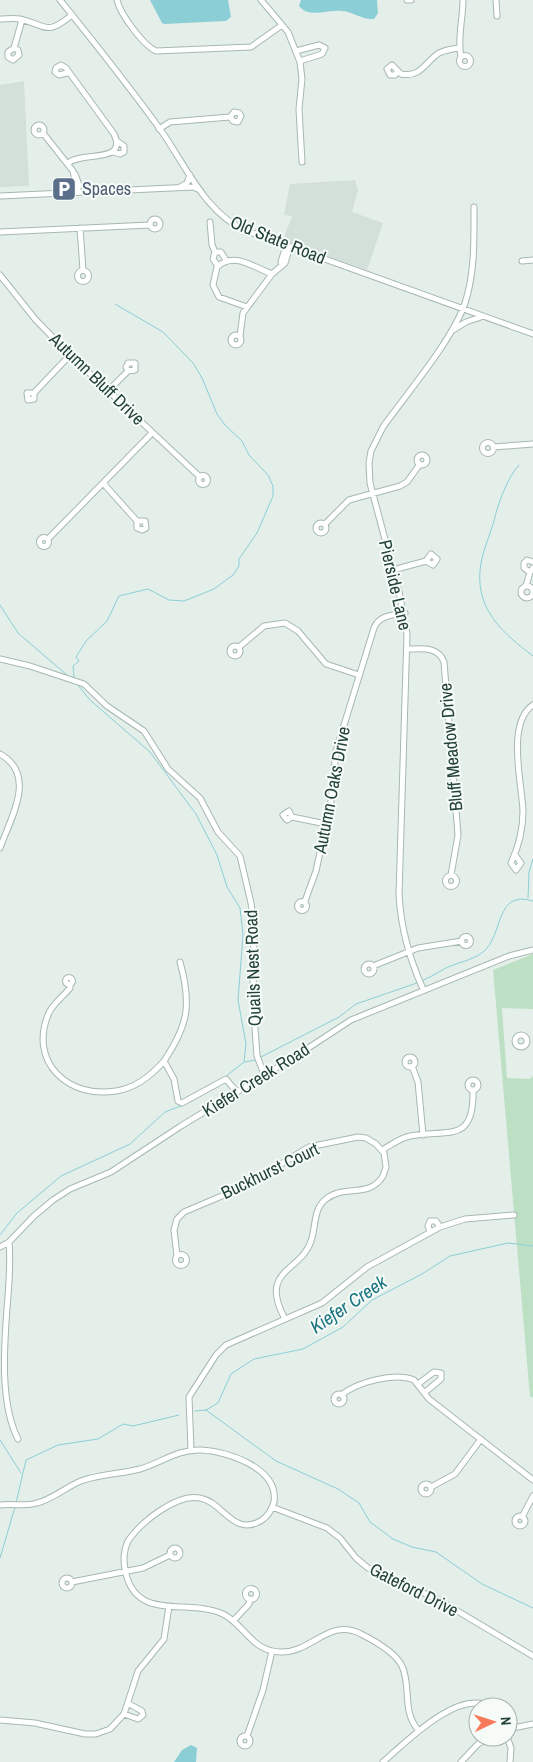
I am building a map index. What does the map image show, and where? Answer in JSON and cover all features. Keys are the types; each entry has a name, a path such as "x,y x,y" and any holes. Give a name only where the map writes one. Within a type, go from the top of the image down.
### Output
{"street":[{"name":"Old State Road","path":"60,0 159,129 202,192 222,217 237,227 289,249 533,334"},
{"path":"117,0 120,10 147,46 156,51 251,47 282,25"},
{"path":"261,0 282,25 300,61 302,79 299,109 302,162"},
{"path":"461,57 459,48 463,0"},
{"path":"496,0 497,16"},
{"path":"0,20 22,20 44,28 58,25 72,15"},
{"path":"14,48 22,20"},
{"path":"296,51 319,44 325,48 322,54 300,61"},
{"path":"397,72 414,74 424,69 437,54 459,48"},
{"path":"67,73 109,126 117,141 124,146 124,152 119,154 113,152"},
{"path":"159,129 170,122 230,117"},
{"path":"43,133 73,171 77,192"},
{"path":"68,163 77,157 107,156 113,152 117,141"},
{"path":"177,188 187,183 190,175"},
{"path":"0,196 193,187 202,192"},
{"name":"Pierside Lane","path":"423,989 408,952 400,921 399,895 407,649 405,613 372,494 369,463 376,440 451,332 463,309 468,294 473,255 474,207"},
{"path":"210,222 212,245 215,252 213,259 218,266"},
{"path":"0,232 150,225"},
{"path":"80,228 83,270"},
{"path":"240,336 241,318 247,307 272,274 285,263 289,249"},
{"path":"215,252 221,252 226,260"},
{"path":"247,307 226,301 216,294 213,280 218,266 226,260 240,261 272,274"},
{"path":"522,261 533,260"},
{"name":"Autumn Bluff Drive","path":"0,275 35,319 70,355 200,477"},
{"path":"451,332 466,322 482,317"},
{"path":"34,393 70,355"},
{"path":"108,391 128,371"},
{"path":"48,539 152,433"},
{"path":"492,447 533,444"},
{"path":"325,524 349,500 404,484 420,464"},
{"path":"103,483 137,521"},
{"path":"526,586 531,570 524,568 524,563 527,560 533,562"},
{"path":"394,570 426,561"},
{"name":"Autumn Oaks Drive","path":"305,901 316,871 331,801 336,751 376,622 386,616 405,613"},
{"path":"239,647 264,626 285,623 298,631 326,664 359,675"},
{"name":"Bluff Meadow Drive","path":"407,649 436,651 441,654 444,662 458,835 451,875"},
{"name":"Quails Nest Road","path":"0,659 35,667 84,684 103,703 144,731 168,769 200,798 218,832 240,856 252,909 253,1000 257,1056 264,1074"},
{"path":"515,856 523,818 517,765 520,724 525,712 533,705"},
{"path":"0,754 12,764 18,776 20,787 17,805 0,848"},
{"path":"292,817 326,824"},
{"path":"373,966 408,952 444,942 462,941"},
{"name":"Kiefer Creek Road","path":"0,1247 9,1242 34,1216 53,1200 70,1189 112,1172 236,1091 296,1056 351,1020 423,989 509,956 533,950"},
{"path":"70,984 70,988 48,1013 44,1031 44,1053 47,1062 64,1080 86,1090 115,1091 135,1085 151,1076 164,1062 177,1042 186,1020 187,991 180,962"},
{"path":"164,1062 174,1079 178,1100 182,1103 226,1079 236,1091"},
{"path":"412,1066 418,1077 423,1134"},
{"path":"285,1319 277,1297 278,1284 285,1270 309,1247 318,1209 331,1196 365,1191 378,1184 386,1166 382,1150 408,1136 450,1132 466,1125 473,1114 473,1090"},
{"name":"Buckhurst Court","path":"177,1256 174,1236 175,1224 177,1219 189,1208 244,1187 309,1147 358,1137 372,1141 382,1150"},
{"path":"191,1451 189,1397 216,1355 230,1343 322,1304 367,1267 440,1226 465,1219 514,1215"},
{"path":"430,1232 428,1226 430,1221 434,1220 440,1226"},
{"path":"9,1242 8,1290 0,1373 1,1393 7,1421 18,1439"},
{"path":"418,1384 434,1372 441,1374 441,1379 424,1393"},
{"path":"341,1395 367,1383 408,1378 418,1384 429,1399 533,1480"},
{"path":"431,1487 455,1474 481,1439"},
{"path":"0,1505 22,1505 40,1502 88,1479 141,1468 176,1454 191,1451 208,1451 229,1455 260,1472 268,1479 273,1489 272,1508 261,1521 243,1525 231,1520 215,1505 202,1498 188,1497 177,1500 132,1536 124,1552 130,1588 137,1596 151,1603 208,1609 234,1620 254,1643 272,1652 300,1650 320,1636 338,1629 351,1630 362,1634 394,1654 402,1666 405,1675 408,1712 412,1724 419,1731"},
{"path":"522,1517 533,1496"},
{"name":"Gateford Drive","path":"272,1508 327,1528 340,1538 356,1558 368,1568 439,1600 533,1656"},
{"path":"72,1582 150,1566 170,1554"},
{"path":"234,1620 249,1604 250,1599"},
{"path":"0,1720 35,1723 80,1734 96,1734 110,1730 124,1714 129,1704 138,1671 164,1639 169,1606"},
{"path":"247,1736 263,1690 272,1652"},
{"path":"124,1714 138,1719 143,1715 142,1711 129,1704"},
{"path":"383,1762 434,1720 468,1704"},
{"path":"518,1727 533,1724"},
{"path":"461,1762 475,1747"},
{"path":"510,1762 511,1747"}],"shaded area":[{"path":"24,81 29,186 0,187 0,85"},
{"path":"355,180 358,190 352,212 383,223 367,270 283,240 292,216 284,215 290,184"}],"green space":[{"path":"533,954 533,1009 502,1008 507,1078 529,1079 533,1076 533,1397 530,1397 493,970"}],"water":[{"path":"150,0 228,0 231,17 226,21 164,24"},
{"path":"301,0 377,0 378,13 374,19 370,19 342,11 308,12 299,6"},
{"path":"191,1745 197,1748 196,1762 174,1762 182,1750"}],"waterway":[{"path":"74,677 73,666 79,661 76,657 86,641 107,621 119,596 148,589 169,600 184,601 214,589 233,575 239,566 239,559 257,533 273,496 273,486 268,475 249,455 242,441 225,425 217,414 202,378 193,363 163,332 115,304"},
{"path":"519,465 507,484 498,507 483,554 480,587 484,601 498,625 508,636 533,656"},
{"path":"0,605 18,633 68,676"},
{"path":"78,685 90,700 150,752 196,814 217,855 227,887 240,908 243,935 238,1000 246,1044 244,1061"},
{"path":"528,898 529,872 533,859"},
{"path":"421,981 483,952 490,945 506,908 512,902 521,899 533,901"},
{"path":"259,1058 339,1017 356,1004 417,983"},
{"path":"225,1077 244,1062 256,1060"},
{"path":"0,1235 17,1213 61,1176 130,1144 165,1112 183,1105"},
{"name":"Kiefer Creek","path":"195,1411 206,1410 218,1403 231,1374 254,1359 303,1349 343,1327 372,1300 422,1274 450,1256 508,1243 533,1246"},
{"path":"206,1410 276,1461 338,1489 359,1503 370,1522 393,1539 412,1547 436,1552 482,1584 533,1608"},
{"name":"Kiefer Creek","path":"16,1503 26,1460 58,1445 98,1439 123,1424 133,1426 179,1415"},
{"path":"0,1440 21,1473"},
{"name":"Kiefer Creek","path":"0,1558 15,1507"}],"place":[{"name":"Spaces","path":"64,189"}]}
